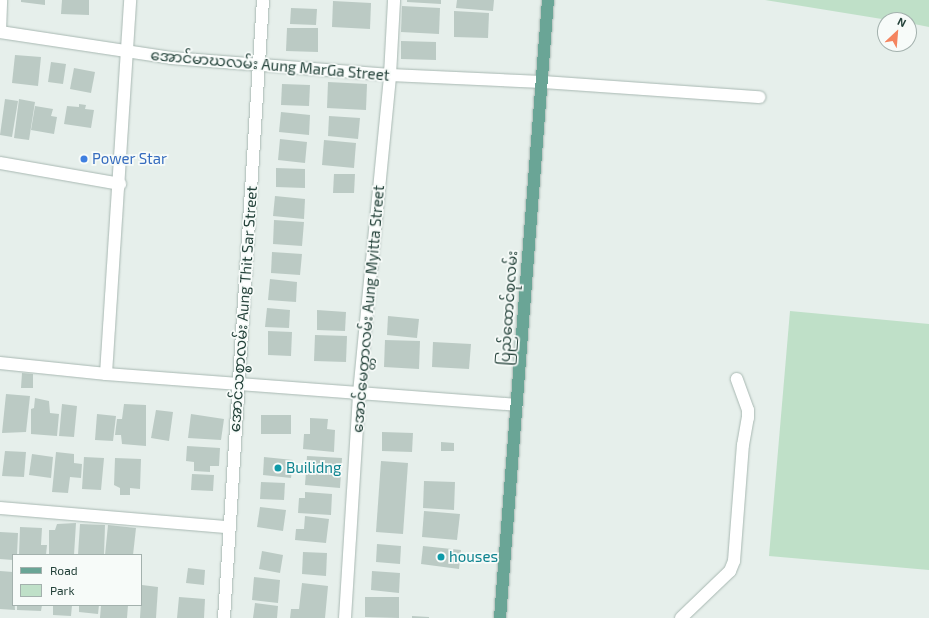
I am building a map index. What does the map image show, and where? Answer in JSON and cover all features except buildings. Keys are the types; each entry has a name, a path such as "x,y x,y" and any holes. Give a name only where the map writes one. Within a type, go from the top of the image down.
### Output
{"main road":[{"name":"ပြည်ထောင်စုလမ်း","path":"500,618 548,0"}],"street":[{"path":"0,32 1,0"},
{"path":"106,374 120,184 130,0"},
{"name":"အောင်သစ္စာလမ်း Aung Thit Sar Street","path":"224,618 228,527 263,0"},
{"name":"အောင်မေတ္တာလမ်း Aung Myitta Street","path":"345,618 359,393 390,75 394,0"},
{"name":"အောင်မာဃလမ်း Aung MarGa Street","path":"0,32 128,52 259,65 390,75 542,82 759,98"},
{"path":"0,163 120,184"},
{"path":"0,363 106,374 517,405"},
{"path":"681,618 730,571 734,561 743,445 748,418 748,410 737,379"},
{"path":"0,508 228,527"}],"green space":[{"path":"765,0 929,0 929,27 917,25 917,12 877,12 877,18"},
{"path":"790,311 929,324 929,570 769,556"}],"place":[{"name":"Power Star","path":"84,159"},
{"name":"Builidng","path":"278,468"},
{"name":"houses","path":"441,557"}]}
